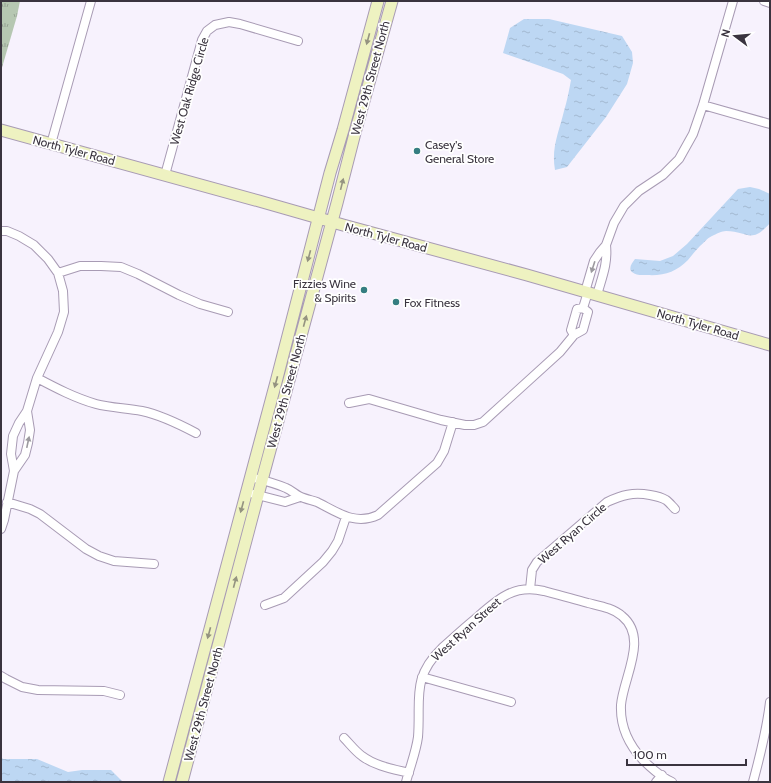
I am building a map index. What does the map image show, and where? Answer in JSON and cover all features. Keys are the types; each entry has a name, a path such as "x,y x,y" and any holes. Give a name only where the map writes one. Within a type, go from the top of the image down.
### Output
{"main road":[{"name":"West 29th Street North","path":"169,782 330,173 378,1"},
{"name":"West 29th Street North","path":"182,782 355,133 392,1"},
{"name":"North Tyler Road","path":"1,130 590,293 770,345"}],"street":[{"path":"51,144 91,1"},
{"path":"590,293 594,261 606,245 614,223 624,206 640,191 663,175 679,159 694,134 733,1"},
{"path":"764,1 770,3"},
{"name":"West Oak Ridge Circle","path":"165,175 202,40 207,31 215,25 229,22 298,41"},
{"path":"703,105 770,124"},
{"path":"1,231 19,236 34,245 48,259 58,273 63,291 64,312 58,332 37,378 27,411 13,436 11,454 14,471"},
{"path":"349,403 369,399 465,425 474,425 483,422 560,352 574,335 571,330 577,310 583,308 606,265 606,245"},
{"path":"58,273 80,266 121,268 138,274 200,304 228,312"},
{"path":"37,378 73,396 98,404 142,411 160,416 196,433"},
{"path":"1,529 14,471 25,455 28,443 30,430 27,411"},
{"path":"250,478 288,488 300,497 315,502 349,518 372,518 378,515 437,463 444,451 453,422"},
{"path":"246,492 285,502 300,497"},
{"name":"West Ryan Circle","path":"530,589 532,570 537,562 607,502 628,494 641,493 666,500 675,509"},
{"path":"7,502 30,508 86,549 99,556 114,561 154,564"},
{"path":"265,605 284,598 323,562 338,541 346,517"},
{"path":"530,589 536,589 610,609 628,621 634,637 634,647 621,706 624,732 633,749 652,768 659,779 672,782"},
{"name":"West Ryan Street","path":"406,782 416,749 418,737 419,690 422,677 427,666 435,655 496,600 513,592 530,589"},
{"path":"1,676 22,687 38,690 104,692 120,695"},
{"path":"422,677 511,702"},
{"path":"753,782 762,750 770,702"},
{"path":"344,738 363,756 371,761 409,773"}],"green space":[{"path":"1,1 20,1 1,71"}],"water":[{"path":"524,19 549,19 622,36 632,52 633,63 627,84 606,117 567,167 555,170 555,147 571,80 563,74 503,53 510,28"},
{"path":"750,187 770,194 770,223 764,230 754,235 726,231 710,237 679,268 664,274 640,275 635,274 630,269 635,259 660,261 673,256 687,244 738,189"},
{"path":"1,757 3,759 37,759 68,772 82,770 111,770 123,782 1,782"}],"place":[{"name":"Casey's General Store","path":"417,151"},
{"name":"Fizzies Wine & Spirits","path":"364,290"},
{"name":"Fox Fitness","path":"396,302"}]}
